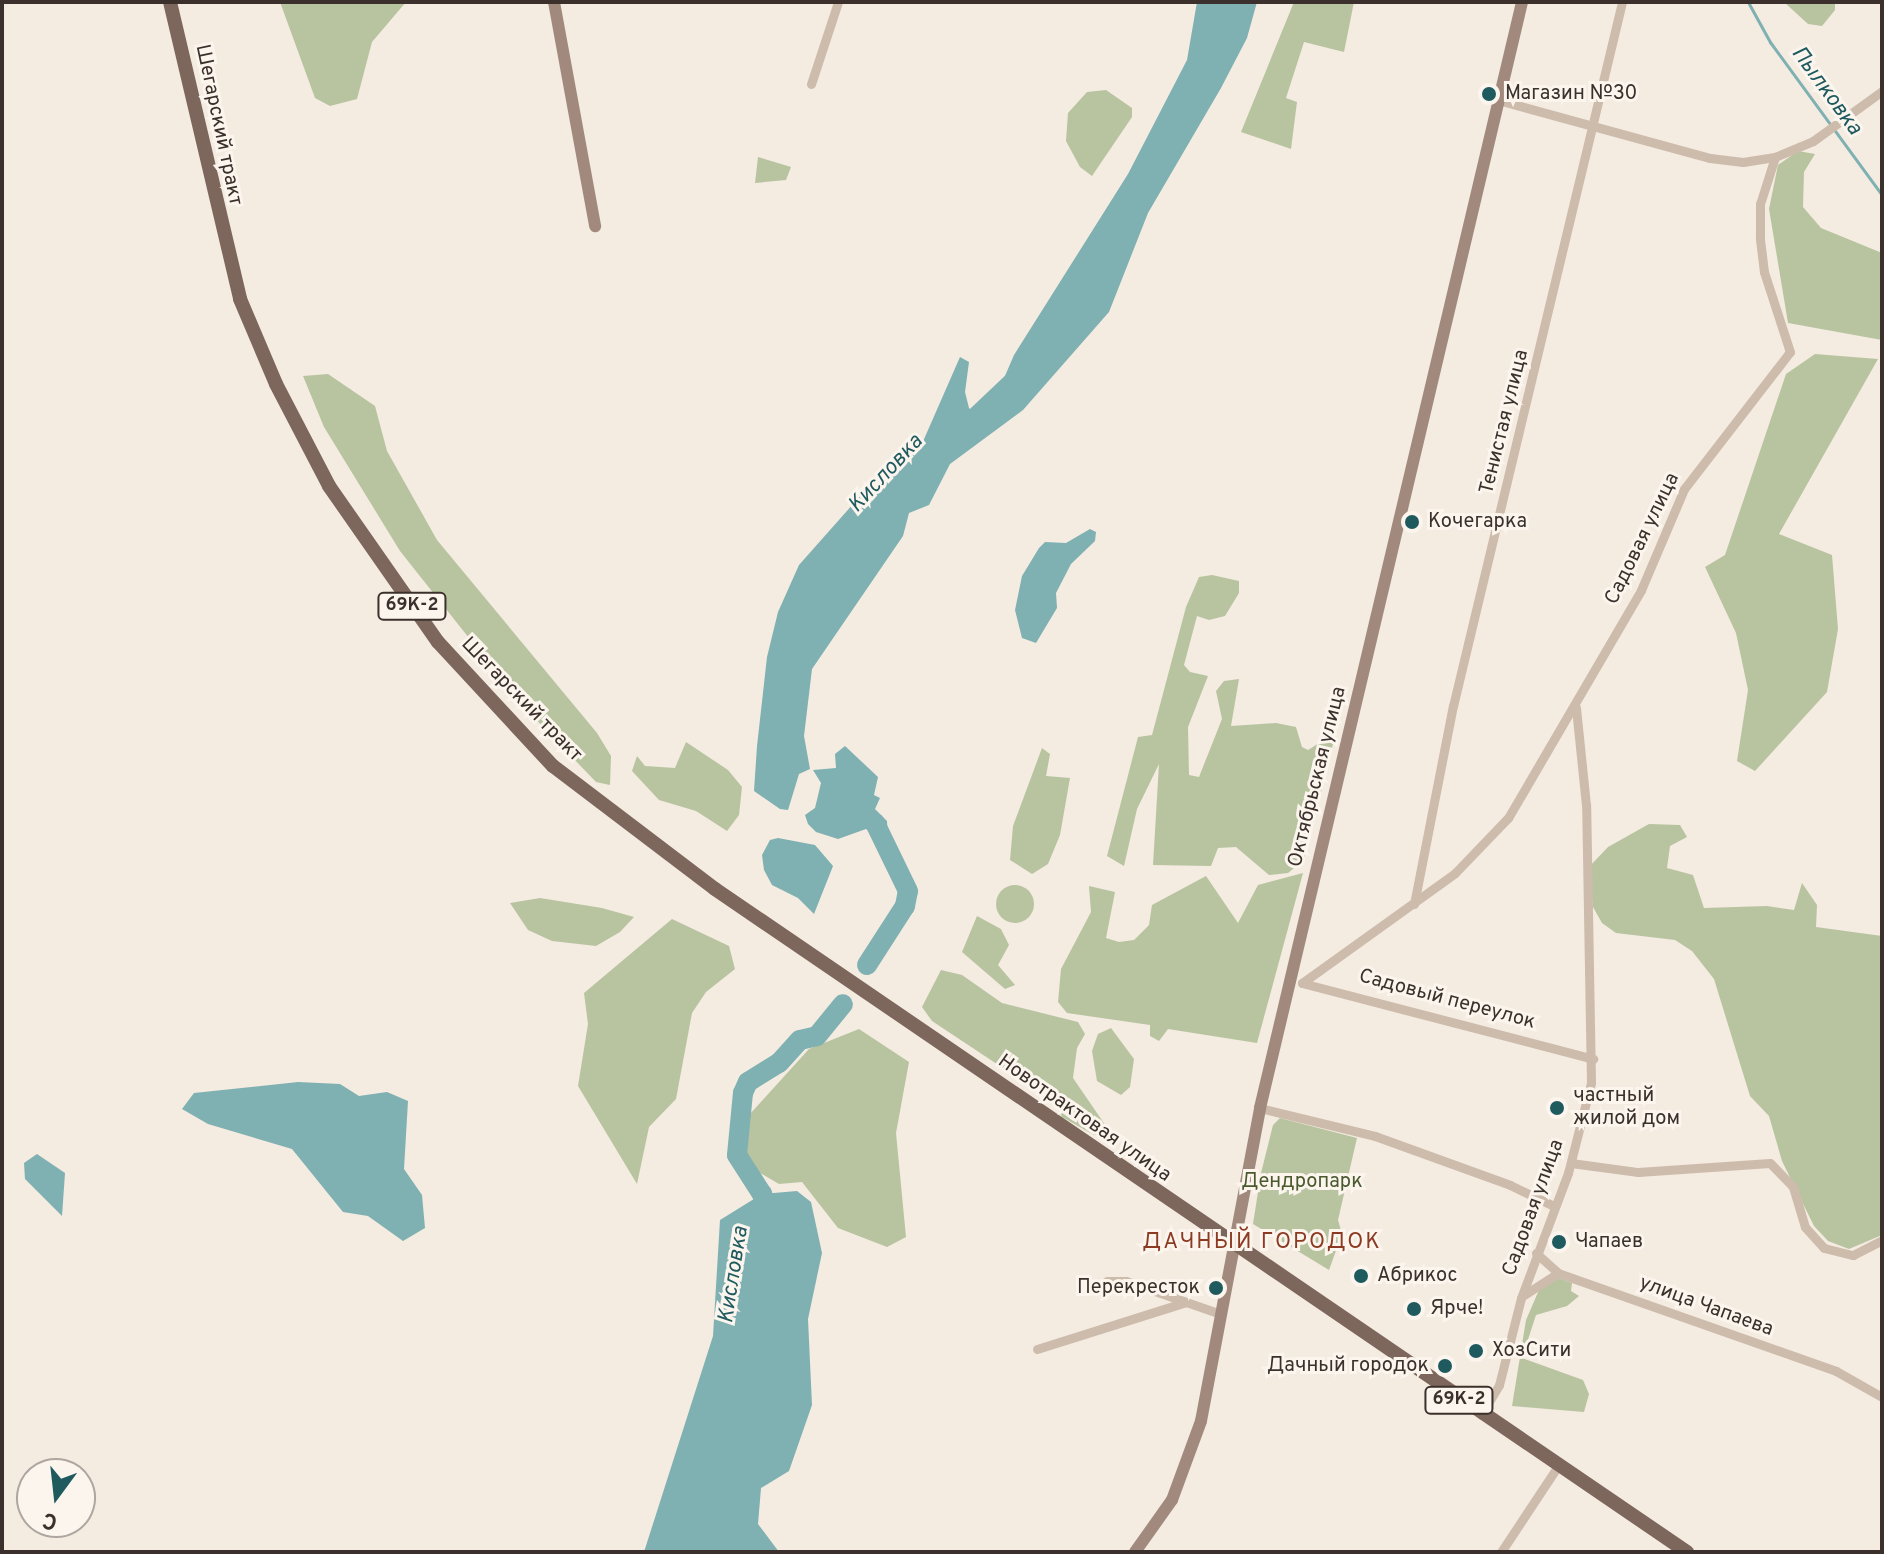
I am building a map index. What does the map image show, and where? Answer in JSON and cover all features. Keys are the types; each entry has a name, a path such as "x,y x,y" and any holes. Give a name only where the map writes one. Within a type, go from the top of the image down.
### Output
{"main road":[{"name":"Шегарский тракт","path":"170,2 240,299 329,486 438,642 553,766 652,843 914,1025"},
{"name":"Новотрактовая улица","path":"914,1025 1232,1246"},
{"name":"69К-2","path":"1232,1246 1687,1552"}],"street":[{"path":"554,2 595,226"},
{"path":"811,84 838,2"},
{"name":"Октябрьская улица","path":"1135,1552 1172,1500 1188,1463 1221,1314 1260,1108 1296,982 1522,2"},
{"name":"Тенистая улица","path":"1414,904 1453,706 1546,331 1589,124 1622,2"},
{"path":"1498,100 1710,158 1743,162 1775,157 1813,141 1882,91"},
{"name":"Садовая улица","path":"1414,904 1483,848 1508,818 1576,708 1641,590 1684,489 1790,352 1764,272 1760,238 1760,204 1775,157"},
{"name":"Садовая улица","path":"1481,1415 1499,1385 1521,1298 1571,1163 1586,1111 1593,1059 1585,863 1586,805 1576,708"},
{"path":"1296,982 1414,904"},
{"name":"Садовый переулок","path":"1296,982 1593,1059"},
{"path":"1260,1108 1375,1136 1510,1185 1554,1206"},
{"path":"1571,1163 1638,1172 1770,1163 1793,1187 1805,1227 1824,1248 1853,1255 1882,1240"},
{"path":"1521,1298 1532,1285 1558,1273 1536,1253"},
{"name":"улица Чапаева","path":"1558,1273 1836,1371 1882,1397"},
{"path":"1107,1281 1126,1281 1221,1314"},
{"path":"1037,1349 1186,1302"},
{"path":"1501,1552 1558,1466"}],"green space":[{"path":"280,2 406,2 372,42 357,99 330,106 315,98"},
{"path":"1294,2 1354,2 1344,52 1304,42 1286,98 1297,102 1291,149 1241,132"},
{"path":"1784,2 1835,2 1835,10 1822,26 1808,24"},
{"path":"1106,90 1132,108 1132,117 1092,176 1080,167 1066,141 1068,113 1087,92"},
{"path":"1798,151 1815,154 1804,172 1803,207 1821,228 1882,253 1882,340 1788,323 1769,209 1778,165"},
{"path":"758,157 791,167 786,180 755,183"},
{"path":"1815,354 1878,359 1779,534 1832,555 1838,629 1827,692 1755,771 1737,761 1748,690 1736,633 1705,567 1725,555 1786,374"},
{"path":"328,374 375,406 387,451 437,540 597,733 611,756 610,785 596,782 522,705 400,551 324,427 303,376"},
{"path":"1212,575 1239,581 1239,593 1225,616 1209,620 1197,616 1184,665 1190,672 1208,676 1188,727 1189,775 1199,777 1222,719 1216,691 1224,681 1239,679 1231,726 1276,723 1296,727 1302,747 1308,750 1324,740 1333,744 1304,860 1288,873 1269,875 1236,847 1218,848 1211,866 1153,865 1159,764 1137,809 1124,866 1107,856 1138,737 1152,735 1186,607 1199,577"},
{"path":"686,742 728,770 742,787 739,815 727,831 696,811 659,800 632,771 637,756 645,766 675,768"},
{"path":"1042,748 1050,754 1046,776 1070,778 1060,835 1048,864 1032,874 1010,860 1013,826"},
{"path":"1649,824 1680,825 1687,837 1670,846 1667,868 1693,875 1704,908 1767,906 1794,910 1802,883 1817,905 1816,927 1882,936 1882,1235 1849,1249 1828,1241 1814,1226 1782,1161 1769,1116 1750,1096 1714,979 1692,951 1675,940 1616,933 1602,923 1593,907 1588,868 1608,847"},
{"path":"1303,873 1257,1043 1168,1029 1159,1041 1150,1036 1150,1025 1067,1013 1058,1002 1061,969 1091,912 1089,886 1115,892 1106,938 1119,942 1134,940 1149,925 1152,905 1206,876 1238,923 1258,885"},
{"path":"1015,885 1028,891 1034,904 1028,917 1015,923 1002,917 996,904 1002,891"},
{"path":"540,898 602,908 634,917 620,932 596,946 552,941 528,930 510,903"},
{"path":"977,916 1001,929 1009,945 998,965 1015,985 1005,989 962,952"},
{"path":"672,919 729,946 735,969 706,992 692,1013 676,1099 649,1127 637,1184 578,1086 588,1024 584,993"},
{"path":"941,970 962,975 1002,1003 1078,1022 1085,1034 1077,1048 1073,1078 1110,1132 1094,1135 1062,1117 1048,1085 1021,1080 932,1021 922,1007"},
{"path":"1111,1028 1134,1059 1130,1087 1121,1095 1097,1081 1092,1051 1098,1034"},
{"path":"859,1029 909,1062 896,1133 906,1237 887,1247 838,1228 802,1182 779,1184 743,1163 750,1114 809,1049"},
{"name":"Дендропарк","path":"1280,1118 1357,1138 1338,1220 1342,1234 1329,1270 1253,1224 1273,1125"},
{"path":"1558,1278 1572,1283 1571,1291 1579,1296 1567,1306 1536,1315 1522,1358 1583,1380 1589,1394 1584,1412 1512,1406 1526,1320 1539,1290"}],"water":[{"path":"1197,2 1257,2 1247,38 1148,213 1109,312 1023,410 950,464 929,505 909,513 903,536 812,669 804,736 810,769 799,774 788,810 780,809 754,791 757,746 767,657 778,612 799,565 893,459 921,446 960,357 969,362 965,392 969,408 982,422 989,413 1014,355 1128,174 1187,60"},
{"path":"1090,529 1096,532 1095,541 1071,564 1056,593 1057,608 1036,643 1022,638 1015,610 1022,576 1039,548 1045,542 1066,543"},
{"path":"845,746 878,777 874,795 880,798 875,809 887,821 888,844 866,829 838,839 816,832 808,824 805,815 815,808 821,783 813,770 836,768 835,754"},
{"path":"778,838 815,845 833,866 814,914 798,898 772,885 764,870 762,855 770,840"},
{"path":"298,1082 340,1084 359,1096 387,1092 408,1101 404,1169 422,1195 425,1228 403,1241 368,1216 343,1212 292,1149 208,1124 182,1109 194,1093"},
{"path":"37,1154 65,1173 62,1216 25,1179 24,1163"},
{"path":"797,1191 811,1202 822,1253 808,1319 812,1405 789,1471 761,1488 758,1524 779,1552 644,1552 713,1336 720,1220 762,1194"}],"waterway":[{"name":"Пылковка","path":"1748,2 1770,42 1882,195"},
{"name":"Кисловка","path":"958,434 1013,382"},
{"name":"Кисловка","path":"867,965 905,906 908,891 875,823"},
{"name":"Кисловка","path":"768,1219 762,1194 737,1155 743,1093 748,1082 779,1063 800,1040 817,1036 843,1004"}],"place":[{"name":"Магазин №30","path":"1489,94"},
{"name":"Кочегарка","path":"1412,522"},
{"name":"частный жилой дом","path":"1557,1108"},
{"name":"Чапаев","path":"1559,1242"},
{"name":"Абрикос","path":"1361,1276"},
{"name":"Перекресток","path":"1216,1288"},
{"name":"Ярче!","path":"1414,1309"},
{"name":"ХозСити","path":"1476,1351"},
{"name":"Дачный городок","path":"1445,1366"}],"district":[{"name":"ДАЧНЫЙ ГОРОДОК","path":"1262,1243"}]}
